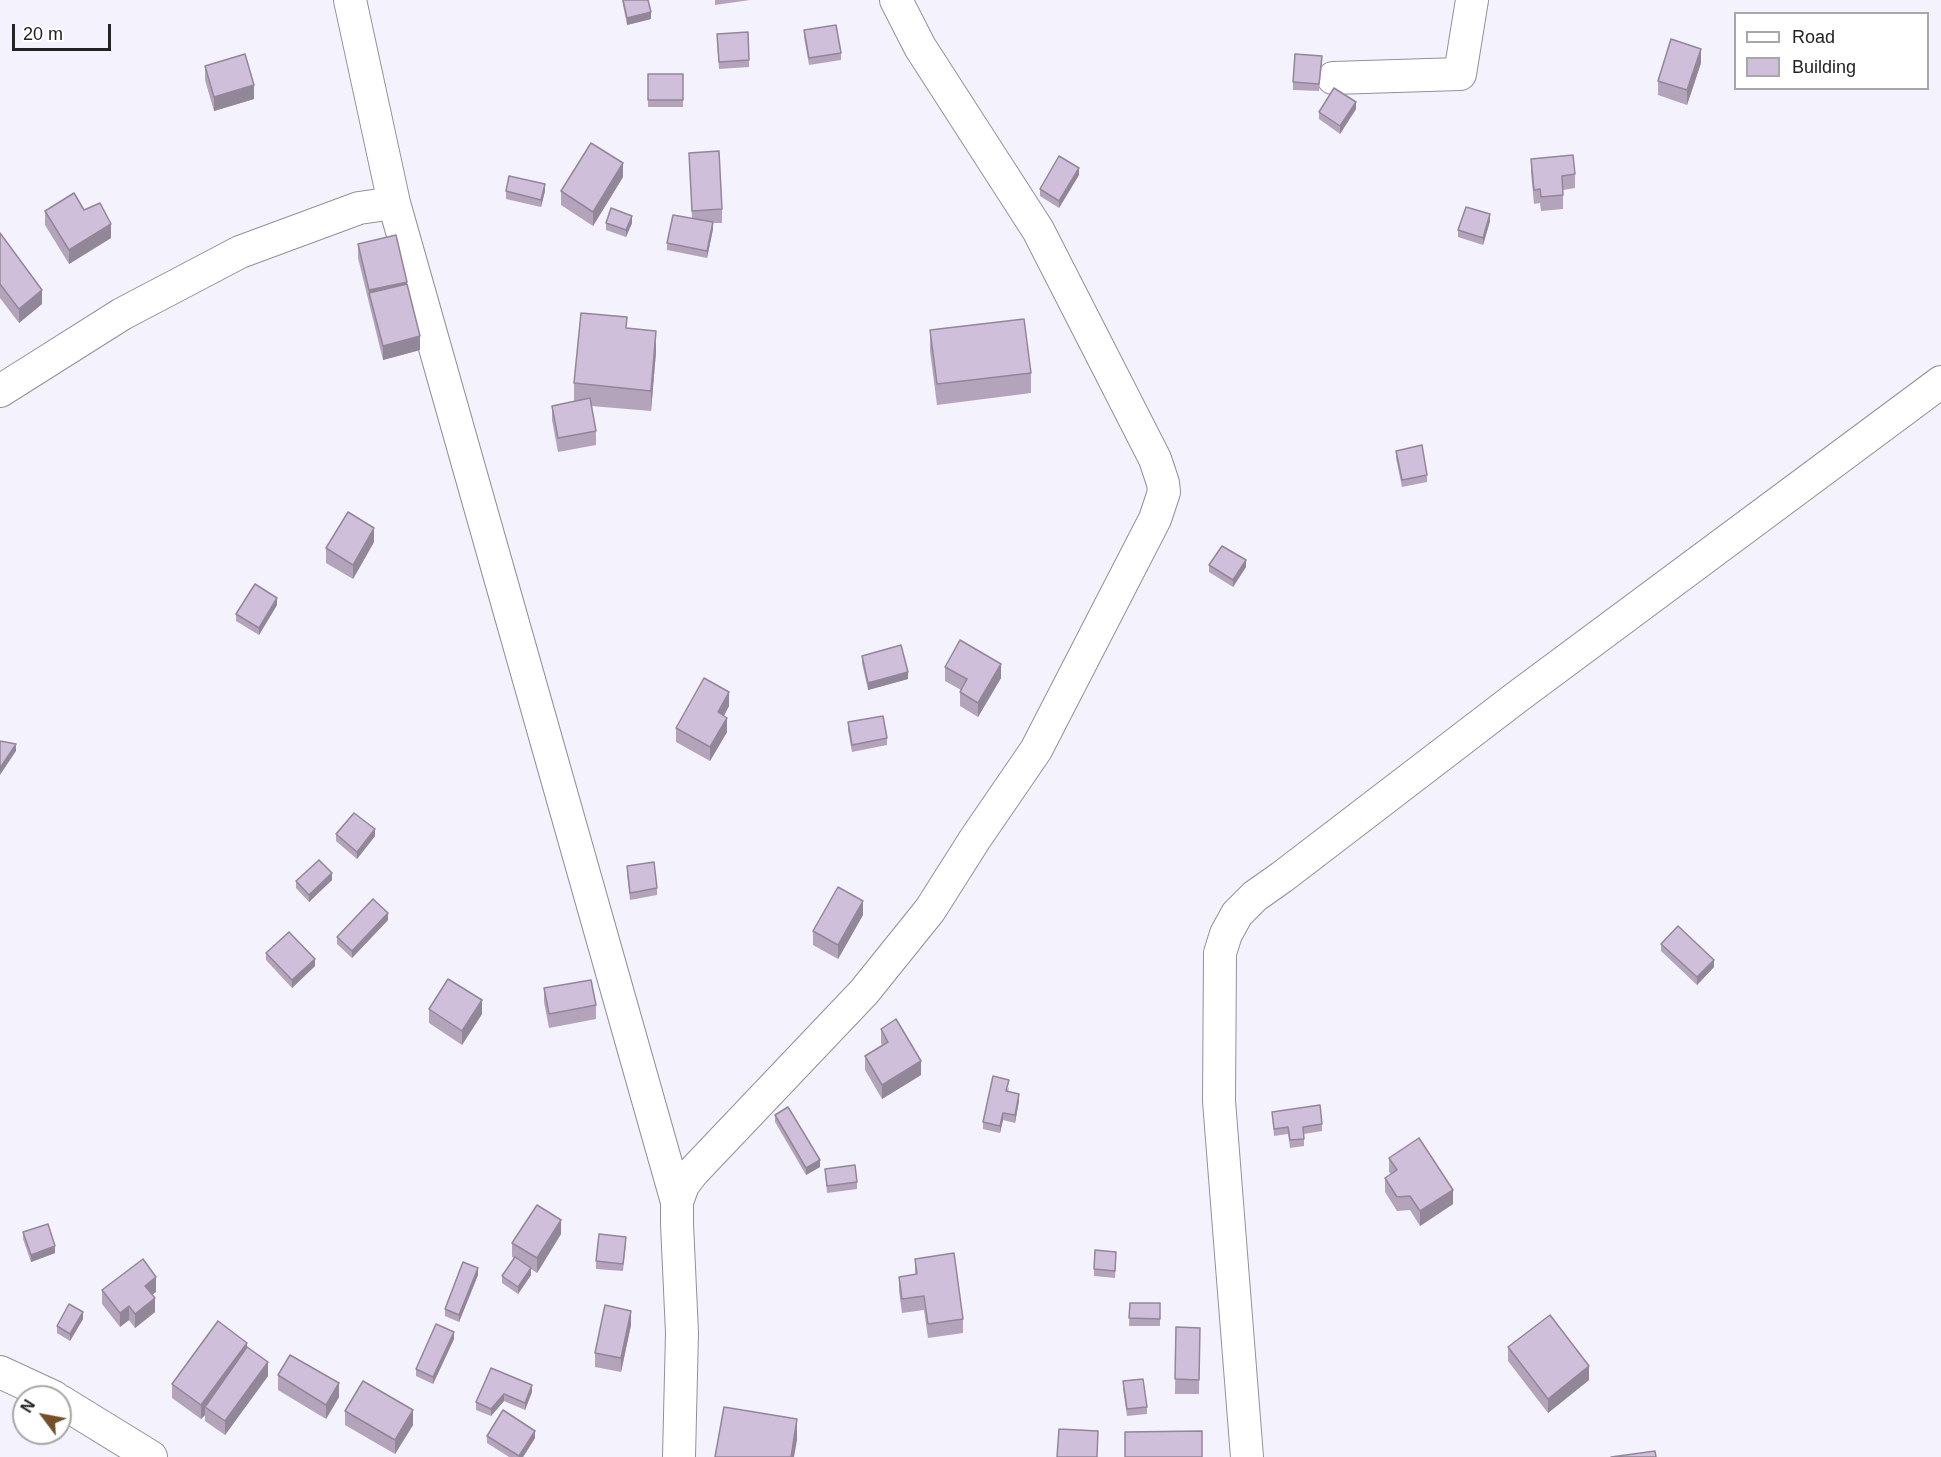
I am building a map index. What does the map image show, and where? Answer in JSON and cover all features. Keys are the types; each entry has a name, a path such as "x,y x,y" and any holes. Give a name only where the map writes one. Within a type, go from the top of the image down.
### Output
{"street":[{"path":"350,0 394,203 677,1202 682,1333 679,1457"},
{"path":"677,1202 683,1185 693,1172 864,992 930,910 1036,750 1155,519 1164,492 1155,459 1038,230 920,47 896,0"},
{"path":"1333,78 1460,74 1472,0"},
{"path":"0,391 122,314 240,252 359,208 394,203"},
{"path":"1247,1457 1219,1101 1220,953 1226,934 1237,914 1255,896 1291,871 1517,697 1941,382"},
{"path":"0,1372 28,1385"},
{"path":"72,1408 151,1457"}],"building":[{"path":"623,0 648,0 651,12 627,18"},
{"path":"836,25 841,53 809,58 804,30"},
{"path":"748,32 749,60 719,62 717,34"},
{"path":"1671,39 1701,49 1687,90 1658,81"},
{"path":"245,54 254,85 214,97 205,66"},
{"path":"1295,54 1322,56 1319,84 1293,82"},
{"path":"648,74 683,74 683,100 648,100"},
{"path":"1334,88 1356,102 1340,126 1319,112"},
{"path":"591,143 623,163 593,212 561,191"},
{"path":"719,151 722,209 692,211 689,153"},
{"path":"1573,155 1575,174 1562,176 1563,195 1541,197 1540,189 1534,190 1531,159"},
{"path":"1059,156 1079,168 1059,201 1040,189"},
{"path":"509,176 545,184 541,200 506,191"},
{"path":"74,193 84,210 100,203 111,224 69,250 45,211"},
{"path":"1466,207 1490,214 1483,238 1458,230"},
{"path":"611,208 632,216 626,230 606,223"},
{"path":"673,215 713,222 707,251 667,243"},
{"path":"0,233 42,290 19,309 0,284"},
{"path":"396,235 407,282 369,290 358,244"},
{"path":"407,284 420,336 383,346 369,293"},
{"path":"581,313 627,317 626,328 656,331 651,391 574,383"},
{"path":"1024,319 1031,373 937,384 930,330"},
{"path":"590,398 596,431 558,438 552,406"},
{"path":"1422,445 1427,475 1402,480 1396,451"},
{"path":"348,512 374,528 353,565 326,548"},
{"path":"1222,546 1246,560 1233,580 1209,565"},
{"path":"255,584 277,598 259,628 236,614"},
{"path":"960,640 1001,664 978,703 960,692 967,679 945,667"},
{"path":"901,645 908,672 868,683 862,656"},
{"path":"704,678 729,692 718,712 727,718 710,747 676,728"},
{"path":"883,716 887,738 852,745 848,722"},
{"path":"0,741 16,744 0,768"},
{"path":"354,813 375,829 357,852 336,834"},
{"path":"319,860 332,873 309,895 296,881"},
{"path":"654,862 657,888 630,893 627,866"},
{"path":"838,887 863,901 838,945 813,931"},
{"path":"373,899 388,913 352,951 337,937"},
{"path":"1678,926 1714,960 1697,977 1661,944"},
{"path":"289,932 315,959 292,980 266,953"},
{"path":"448,979 482,1000 462,1031 429,1009"},
{"path":"591,980 596,1005 549,1014 544,988"},
{"path":"896,1019 921,1061 882,1085 865,1056 888,1042 881,1029"},
{"path":"993,1076 1009,1080 1006,1091 1019,1094 1015,1115 1003,1113 1000,1126 983,1122"},
{"path":"1320,1105 1322,1124 1303,1127 1304,1139 1290,1140 1288,1127 1274,1129 1272,1112"},
{"path":"788,1107 820,1160 806,1168 775,1115"},
{"path":"1419,1138 1453,1190 1420,1211 1410,1196 1397,1197 1385,1178 1397,1170 1389,1158"},
{"path":"855,1165 857,1182 827,1186 825,1169"},
{"path":"537,1205 561,1220 537,1258 512,1243"},
{"path":"48,1224 55,1246 31,1255 23,1232"},
{"path":"599,1234 626,1237 623,1264 596,1261"},
{"path":"1095,1250 1116,1252 1115,1271 1094,1269"},
{"path":"954,1253 963,1319 928,1324 924,1296 902,1299 899,1277 917,1274 915,1259"},
{"path":"515,1257 531,1268 518,1287 502,1276"},
{"path":"143,1259 156,1277 145,1286 155,1298 135,1314 129,1306 120,1313 102,1290"},
{"path":"463,1262 478,1268 459,1315 445,1309"},
{"path":"1130,1303 1160,1303 1160,1319 1129,1318"},
{"path":"69,1304 83,1312 70,1334 57,1326"},
{"path":"605,1305 631,1311 621,1358 595,1353"},
{"path":"1550,1315 1589,1366 1548,1399 1508,1347"},
{"path":"218,1321 247,1343 201,1405 172,1384"},
{"path":"436,1324 454,1332 433,1377 416,1369"},
{"path":"1176,1327 1200,1328 1199,1380 1175,1379"},
{"path":"247,1347 268,1362 225,1421 205,1407"},
{"path":"290,1355 339,1383 326,1405 278,1375"},
{"path":"491,1368 532,1385 525,1403 504,1394 491,1409 476,1402"},
{"path":"1143,1379 1147,1407 1127,1409 1123,1381"},
{"path":"363,1381 413,1410 395,1440 345,1411"},
{"path":"724,1407 797,1419 791,1457 715,1457"},
{"path":"503,1410 535,1431 519,1456 487,1436"},
{"path":"1059,1429 1098,1431 1097,1457 1057,1457"},
{"path":"1202,1431 1202,1457 1125,1457 1125,1432"},
{"path":"1655,1451 1656,1457 1611,1457"}]}
